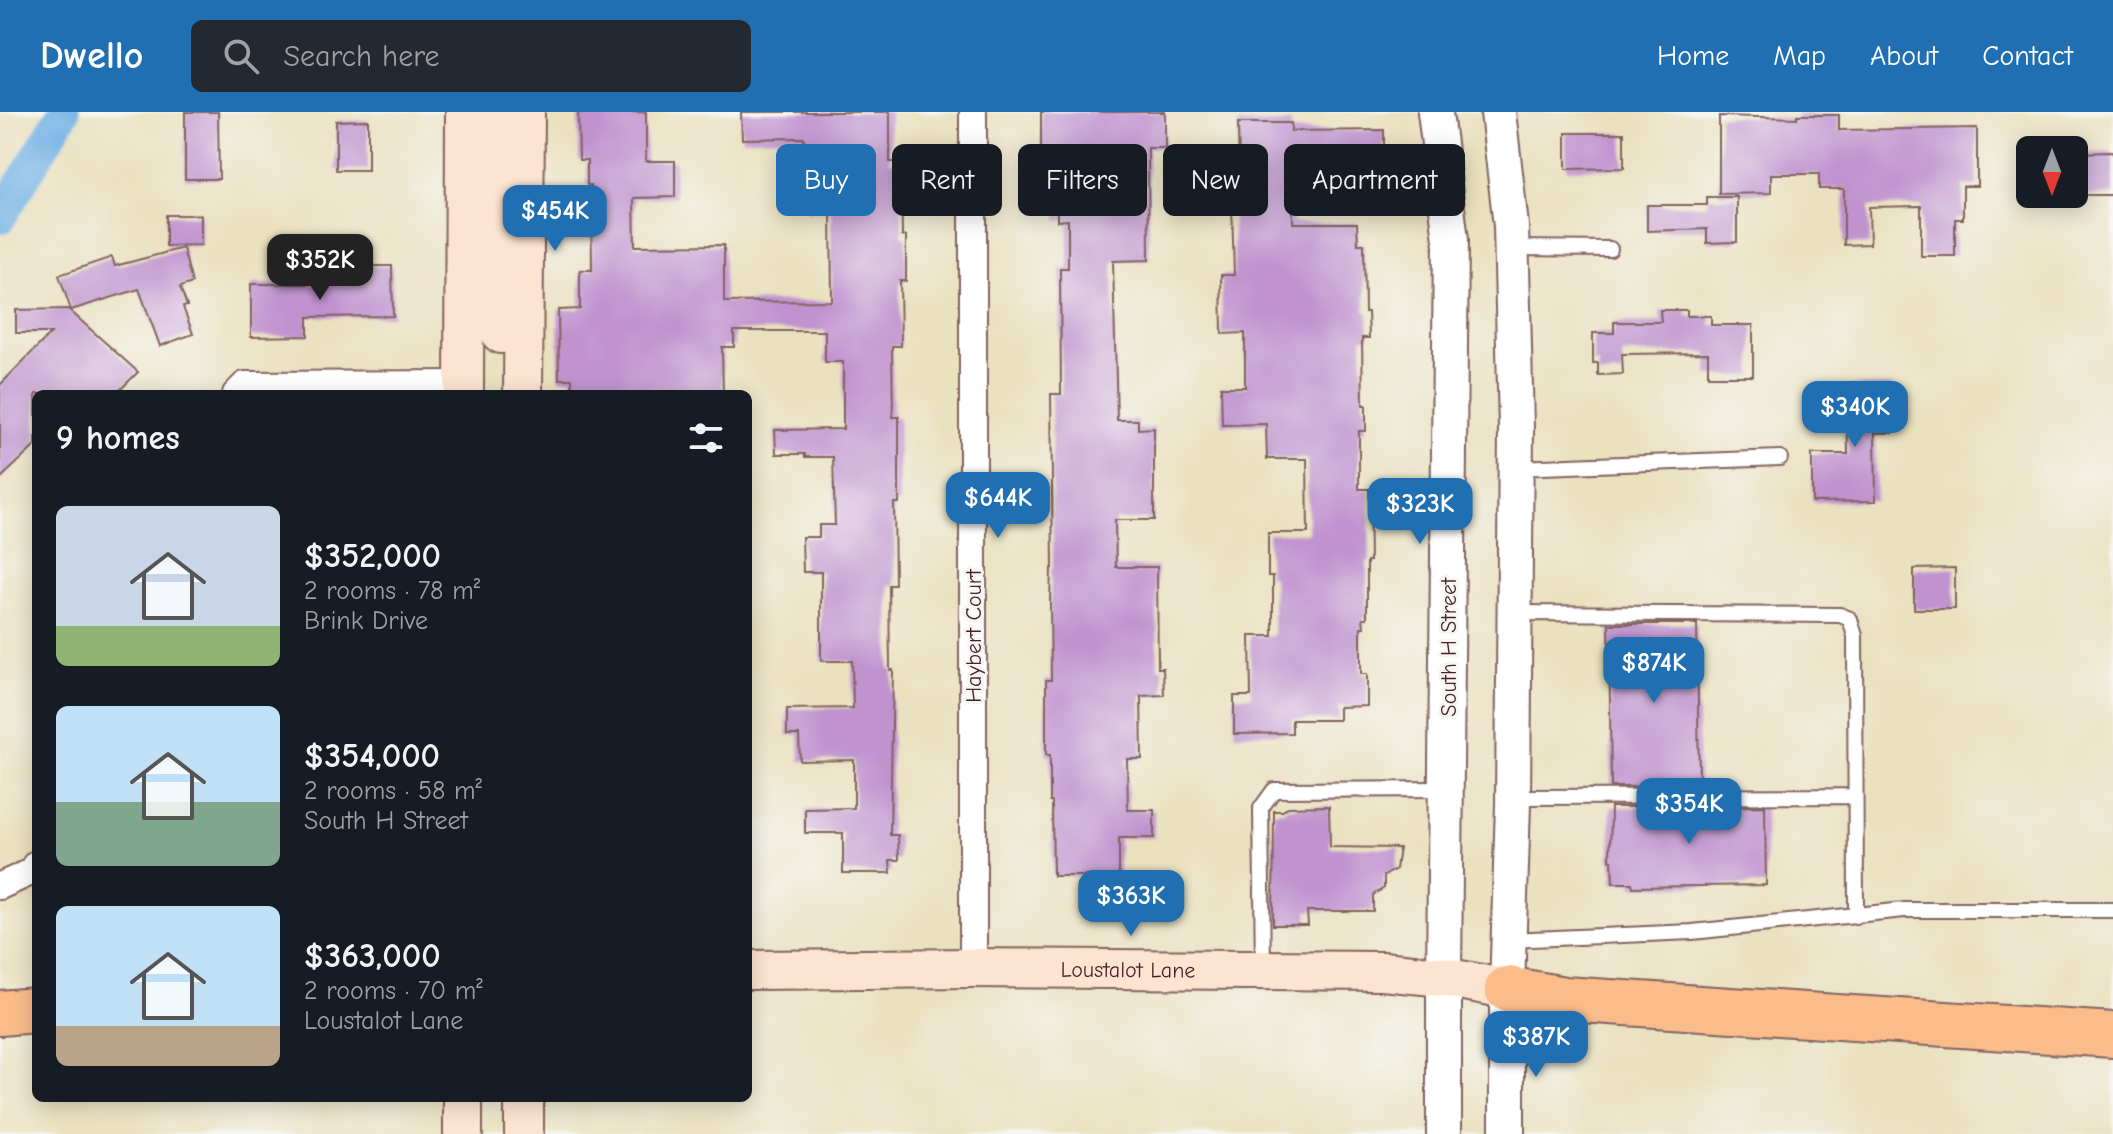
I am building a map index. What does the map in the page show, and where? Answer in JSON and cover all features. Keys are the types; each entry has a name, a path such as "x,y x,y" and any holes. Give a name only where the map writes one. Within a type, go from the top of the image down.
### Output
{"highway":[{"path":"1507,1007 1564,999 2113,1035"},
{"path":"0,1013 32,1010"}],"main road":[{"path":"465,112 466,390"},
{"path":"495,112 497,274 502,339 523,384"},
{"path":"523,384 525,112"},
{"name":"Loustalot Lane","path":"752,970 1382,971 1444,977 1507,1007"},
{"path":"463,1102 463,1134"},
{"path":"524,1102 524,1134"}],"street":[{"name":"Haybert Court","path":"973,112 973,968"},
{"name":"South H Street","path":"1435,112 1451,240 1444,1134"},
{"path":"1498,112 1511,226 1516,468 1507,1134"},
{"path":"240,390 245,385 429,390"},
{"path":"0,886 32,870"}],"lane":[{"path":"1512,248 1610,249"},
{"path":"1516,468 1780,458"},
{"path":"1514,613 1840,615 1850,619 1855,636 1856,916"},
{"path":"1263,970 1261,808 1274,790 1447,789"},
{"path":"1513,797 1855,796"},
{"path":"1508,940 1692,932 1904,910 2113,910"}],"building":[{"path":"185,112 218,112 219,179 185,179"},
{"path":"646,112 646,161 675,161 675,197 634,198 635,246 724,245 724,302 832,301 831,216 876,216 876,144 804,144 804,138 742,139 741,112 890,112 892,216 902,216 902,236 906,236 906,281 900,281 901,346 892,346 893,417 899,417 899,503 894,503 895,585 889,585 890,670 893,670 890,835 898,835 899,860 890,860 891,873 843,873 843,833 805,833 805,809 854,808 854,760 800,761 799,735 787,735 787,709 853,708 852,661 821,661 821,572 803,572 802,537 819,537 819,525 835,525 833,457 776,454 775,430 843,429 843,362 825,362 825,331 734,331 734,347 722,347 723,390 572,390 572,379 559,379 558,310 580,309 580,270 592,270 591,185 587,185 587,160 579,160 578,113"},
{"path":"1041,112 1165,112 1165,144 1163,148 1148,148 1149,260 1113,261 1117,420 1138,420 1138,429 1154,428 1154,520 1115,520 1116,567 1157,567 1158,668 1163,668 1164,695 1141,696 1142,759 1127,759 1128,810 1154,810 1154,838 1119,838 1119,876 1053,876 1050,755 1046,755 1046,680 1051,680 1053,568 1051,394 1061,394 1060,268 1068,268 1068,220 1057,221 1057,216 1147,216 1147,144 1041,144"},
{"path":"1797,115 1839,115 1839,130 1977,128 1977,186 1963,186 1963,219 1955,219 1955,256 1921,256 1921,206 1869,207 1870,244 1844,245 1844,189 1819,189 1819,174 1771,174 1771,193 1719,194 1719,116 1797,118"},
{"path":"368,120 368,170 336,170 336,121"},
{"path":"1238,123 1291,123 1291,131 1384,130 1384,144 1284,144 1284,216 1293,216 1293,223 1357,223 1358,244 1364,244 1365,312 1368,312 1369,338 1362,338 1366,431 1359,431 1359,489 1369,489 1367,618 1363,618 1364,627 1361,627 1361,674 1367,674 1367,706 1339,707 1339,720 1292,720 1292,733 1234,734 1234,696 1251,696 1250,636 1273,636 1273,576 1268,576 1268,533 1308,533 1307,459 1267,459 1266,424 1222,425 1221,387 1245,387 1245,333 1222,334 1221,275 1234,275 1232,216 1268,216 1268,144 1238,144"},
{"path":"1566,133 1624,133 1624,168 1566,169"},
{"path":"2113,152 2113,195 2088,195 2088,153"},
{"path":"1707,197 1737,197 1737,242 1707,243 1707,229 1647,231 1647,205 1707,205"},
{"path":"166,215 201,215 201,245 166,246"},
{"path":"183,248 192,283 180,287 187,306 183,307 193,334 160,346 139,289 71,310 59,275 112,257 115,266"},
{"path":"353,266 392,266 393,316 308,317 308,336 251,337 251,284 346,284 353,281"},
{"path":"68,309 138,372 120,390 32,390 32,449 0,479 0,385 51,333 16,333 16,310"},
{"path":"1660,310 1687,310 1687,316 1711,316 1711,325 1753,325 1753,376 1708,376 1708,353 1622,354 1623,374 1598,375 1598,363 1593,363 1593,333 1614,333 1614,322 1661,322"},
{"path":"1892,385 1892,433 1875,433 1876,501 1812,502 1812,454 1848,454 1847,386"},
{"path":"1955,568 1955,609 1914,609 1914,569"},
{"path":"1609,624 1697,624 1699,786 1611,787"},
{"path":"1329,806 1330,847 1399,848 1396,869 1384,876 1384,888 1373,895 1373,911 1307,911 1308,925 1273,925 1274,811 1283,811 1288,807"},
{"path":"1765,806 1766,885 1633,887 1632,883 1613,883 1611,807"}],"waterway":[{"path":"0,218 64,112"}]}
